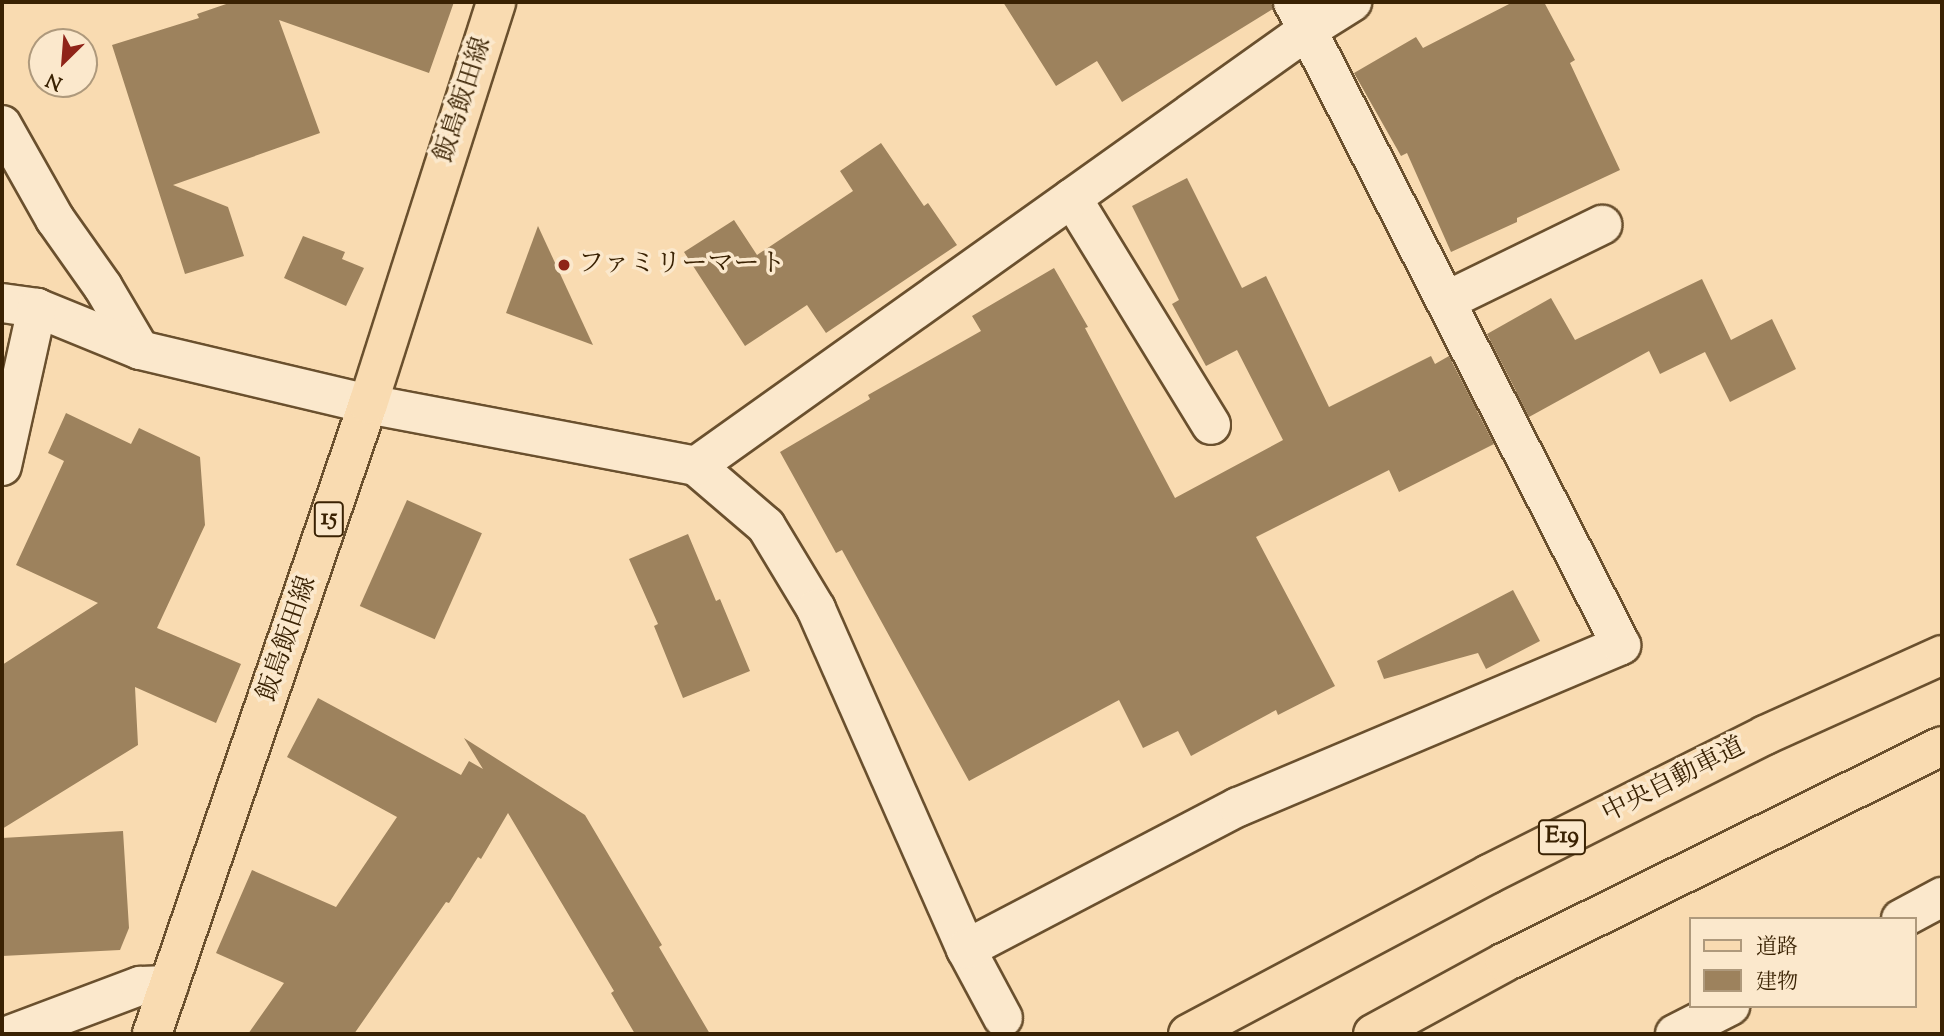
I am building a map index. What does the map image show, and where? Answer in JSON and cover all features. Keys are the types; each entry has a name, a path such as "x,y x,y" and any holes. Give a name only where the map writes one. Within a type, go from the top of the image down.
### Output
{"main road":[{"name":"飯島飯田線","path":"152,1034 368,404 496,2"},
{"name":"中央自動車道","path":"1188,1034 1537,850 1765,735 1942,655"},
{"path":"1373,1034 1505,962 1942,746"}],"street":[{"path":"696,466 1072,198 1301,15 1352,2"},
{"path":"966,950 1238,807 1621,645 1301,15"},
{"path":"2,125 55,219 103,287 140,350"},
{"path":"1072,198 1211,425"},
{"path":"1446,301 1602,225"},
{"path":"2,466 19,306 140,350 368,404 696,466 766,526 816,609 966,950 1003,1018"},
{"path":"1905,917 1942,897"},
{"path":"12,1034 140,986 169,985"},
{"path":"1675,1034 1726,1008"}],"building":[{"path":"232,2 454,2 429,73 279,20 320,133 173,185 228,207 244,256 185,274 112,45 199,18 197,14"},
{"path":"1003,2 1271,2 1273,9 1122,102 1097,61 1056,86"},
{"path":"1513,2 1544,2 1575,60 1570,63 1620,170 1451,252 1407,153 1401,156 1354,73 1416,37 1423,48"},
{"path":"881,143 924,206 928,203 957,245 826,333 807,305 745,346 684,252 734,220 757,255 853,191 840,171"},
{"path":"1187,178 1242,288 1266,276 1329,407 1431,356 1435,364 1449,356 1494,444 1399,492 1389,470 1256,537 1335,686 1278,715 1276,710 1191,756 1178,731 1143,748 1119,700 969,781 842,550 836,553 780,452 870,399 868,395 981,331 972,316 1054,268 1088,327 1085,328 1175,498 1283,440 1237,350 1206,366 1172,304 1179,300 1132,206"},
{"path":"538,226 593,345 506,313"},
{"path":"303,236 345,252 342,259 364,268 346,306 284,278"},
{"path":"1702,279 1731,340 1772,319 1796,369 1730,402 1705,352 1660,374 1649,351 1529,417 1487,334 1551,298 1575,340"},
{"path":"66,413 131,444 139,428 200,457 205,525 157,628 241,664 216,723 135,687 138,745 2,829 2,665 98,603 16,565 64,461 48,453"},
{"path":"407,500 482,533 435,639 360,606"},
{"path":"688,534 716,601 720,599 750,671 683,698 654,626 658,624 629,559"},
{"path":"1513,590 1540,641 1486,669 1478,653 1384,679 1377,661"},
{"path":"318,698 461,775 469,761 483,769 464,738 585,815 662,945 659,947 710,1034 635,1034 611,993 614,991 508,813 481,859 478,857 449,903 446,902 354,1034 248,1034 284,983 216,953 252,870 336,907 397,817 287,757"},
{"path":"123,831 129,928 120,950 2,956 2,838"}],"place":[{"name":"ファミリーマート","path":"564,265"}]}
